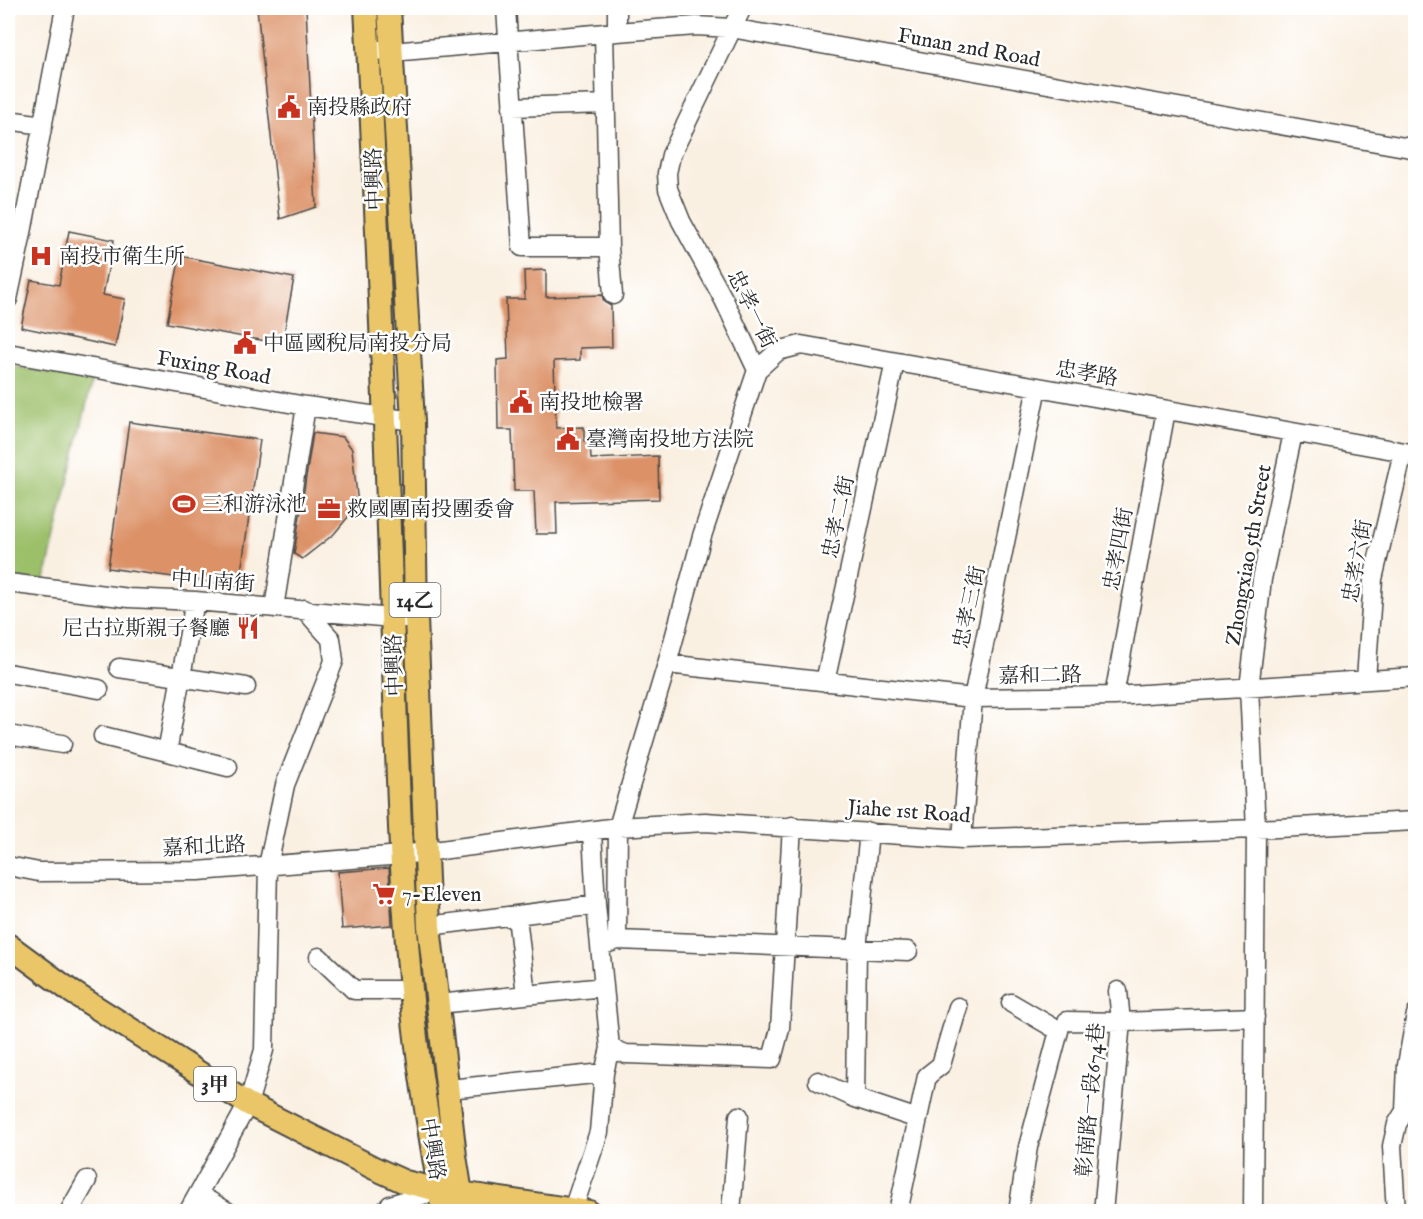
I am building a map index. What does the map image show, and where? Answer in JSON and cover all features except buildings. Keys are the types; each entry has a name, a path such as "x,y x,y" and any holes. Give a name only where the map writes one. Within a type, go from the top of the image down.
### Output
{"main road":[{"name":"中興路","path":"366,8 393,618 396,751 411,990 421,1073 452,1201"},
{"name":"中興路","path":"389,8 413,421 416,618 425,852 429,926 449,1089 452,1201"},
{"name":"3甲","path":"8,946 72,992 248,1104 374,1168 452,1201 581,1210"}],"street":[{"path":"8,299 14,242 43,125 65,8"},
{"path":"506,8 522,247 609,247"},
{"path":"613,295 609,247 605,104 611,32 617,8"},
{"name":"忠孝一街","path":"609,943 618,827 667,664 702,536 757,370 724,300 681,221 668,189 667,173 671,154 742,8"},
{"name":"Funan 2nd Road","path":"369,49 392,52 611,32 696,26 731,28 1416,149"},
{"path":"512,107 605,104"},
{"path":"8,120 43,125"},
{"name":"忠孝路","path":"757,370 778,351 801,345 1409,453"},
{"name":"Fuxing Road","path":"8,354 306,406 413,421"},
{"name":"忠孝二街","path":"825,682 895,362"},
{"name":"忠孝三街","path":"962,839 973,698 1037,387"},
{"path":"274,608 306,406"},
{"name":"忠孝四街","path":"1114,696 1166,410"},
{"name":"Zhongxiao 5th Street","path":"1253,1212 1256,829 1249,688 1262,579 1293,433"},
{"name":"忠孝六街","path":"1366,680 1373,579 1409,453"},
{"name":"中山南街","path":"8,583 129,598 416,618"},
{"path":"167,752 195,601"},
{"path":"188,1212 248,1104 264,1050 268,866 285,785 334,661 331,639 304,609"},
{"name":"嘉和二路","path":"667,664 973,698 1114,696 1416,676"},
{"path":"119,668 246,687"},
{"path":"8,673 99,689"},
{"path":"8,735 62,744"},
{"path":"104,736 228,767"},
{"name":"Jiahe 1st Road","path":"402,855 618,827 705,822 962,839 1416,821"},
{"path":"610,1048 626,1054 772,1059 780,1029 792,826"},
{"path":"581,1210 599,1132 604,1073 610,1048 604,987 609,943 596,905 592,832"},
{"path":"855,1098 857,949 869,832"},
{"name":"嘉和北路","path":"8,866 39,872 198,871 402,855"},
{"path":"429,926 596,905"},
{"path":"517,916 526,995"},
{"path":"609,943 908,951"},
{"path":"319,957 354,990 411,990"},
{"path":"438,1004 604,987"},
{"name":"彰南路一段674巷","path":"1103,1212 1120,1022 1118,991"},
{"path":"1011,1004 1059,1031 1029,1147 1018,1212"},
{"path":"898,1212 927,1076 941,1065 957,1007"},
{"path":"1396,1212 1392,1146 1397,1124 1405,1111 1407,1065 1416,1014"},
{"path":"1067,1021 1120,1022 1255,1017"},
{"path":"449,1089 604,1073"},
{"path":"818,1081 855,1098 918,1119"},
{"path":"731,1212 739,1116"},
{"path":"69,1212 87,1180"},
{"path":"198,1194 228,1212"},
{"path":"384,1212 390,1205 452,1201"}],"green space":[{"path":"8,365 92,381 44,583 8,578"}],"place":[{"name":"南投縣政府","path":"289,107"},
{"name":"南投市衛生所","path":"41,256"},
{"name":"中區國稅局南投分局","path":"245,343"},
{"name":"南投地檢署","path":"521,402"},
{"name":"臺灣南投地方法院","path":"568,439"},
{"name":"三和游泳池","path":"184,504"},
{"name":"救國團南投團委會","path":"329,509"},
{"name":"尼古拉斯親子餐廳","path":"248,628"},
{"name":"7-Eleven","path":"384,894"}]}
